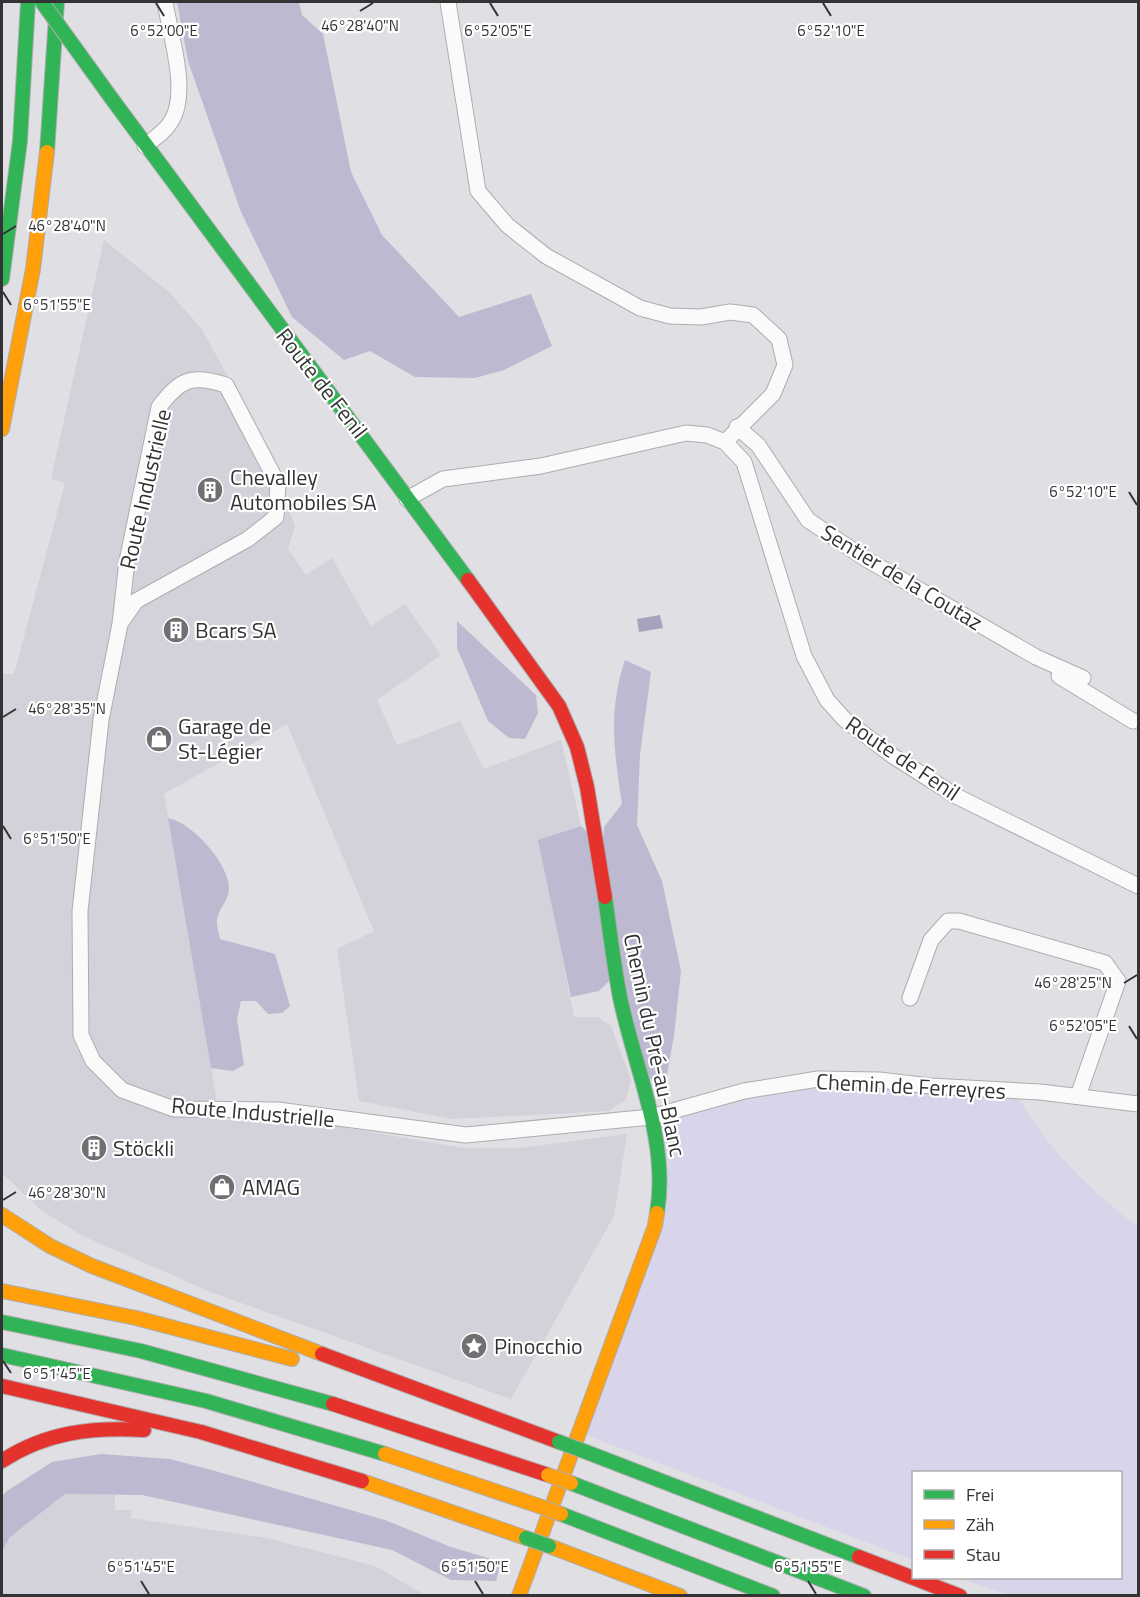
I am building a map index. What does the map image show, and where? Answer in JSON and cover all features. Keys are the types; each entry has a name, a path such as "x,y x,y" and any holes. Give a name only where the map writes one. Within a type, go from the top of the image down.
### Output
{"main road":[{"path":"2,279 20,141 28,2"},
{"name":"Route de Fenil","path":"42,2 260,302 365,438 407,499"},
{"path":"2,423 24,324 41,221 57,2"},
{"name":"Chemin du Pré-au-Blanc","path":"407,499 559,706 577,747 587,787 621,1001 659,1151 660,1196 655,1227 519,1596"},
{"path":"2,1215 50,1246 92,1266 912,1578"},
{"path":"2,1291 96,1309 187,1331 457,1406"},
{"path":"2,1322 116,1344 247,1377 400,1424 548,1475 864,1596"},
{"path":"2,1355 124,1380 280,1420 406,1459 561,1514 773,1596"},
{"path":"2,1386 82,1402 357,1479 549,1546 680,1596"},
{"path":"2,1461 40,1440 72,1431 98,1428 144,1430 231,1442"},
{"path":"916,1579 960,1596"}],"street":[{"path":"145,146 171,123 178,104 179,81 165,2"},
{"path":"407,499 443,479 541,466 677,434 707,435 725,442 737,427 773,394 785,365 779,339 753,315 730,312 701,317 670,316 632,305 546,255 507,225 478,191 448,2"},
{"name":"Route Industrielle","path":"120,624 136,601 248,539 276,517 278,484 226,385 204,378 175,386 159,407 127,561 120,624 101,720 80,923 81,1035 93,1061 122,1090 174,1109 278,1110 466,1135 651,1117"},
{"name":"Sentier de la Coutaz","path":"737,427 758,445 808,520 866,560 1036,657 1083,678"},
{"name":"Route de Fenil","path":"725,442 744,462 804,656 827,700 845,720 893,756 956,796 1138,886"},
{"name":"Sentier de la Coutaz","path":"1036,657 1040,664 1049,670 1133,721"},
{"path":"910,998 931,940 948,921 959,921 1105,963 1118,981 1078,1096"},
{"name":"Chemin de Ferreyres","path":"651,1117 753,1089 818,1079 879,1080 931,1086 1078,1096 1138,1104"}],"shaded area":[{"path":"177,2 299,2 302,15 323,34 351,172 382,235 459,317 531,294 552,346 504,370 475,378 415,377 370,351 344,360 292,317 241,212 188,61"},
{"path":"104,240 170,293 201,328 266,444 295,526 288,549 306,575 332,558 371,626 405,604 441,655 377,700 397,745 460,721 484,769 561,740 581,826 539,840 574,1017 598,1017 611,1026 631,1080 626,1099 609,1111 452,1119 359,1101 337,949 374,931 287,724 164,794 220,1120 319,1123 463,1148 520,1148 627,1134 614,1216 511,1399 213,1293 83,1236 42,1211 2,1173 2,674 14,674 65,483 51,479"},
{"path":"660,615 663,628 639,632 637,619"},
{"path":"457,621 536,695 538,713 525,739 509,738 488,721 457,648"},
{"path":"625,660 651,672 640,754 637,825 662,881 681,971 674,1036 665,1085 658,1087 639,1068 616,974 599,991 571,997 538,840 581,826 596,842 601,871 604,827 622,804 615,749 614,714"},
{"path":"168,818 188,827 208,846 228,879 227,897 217,920 220,939 275,954 290,1006 282,1013 268,1014 256,1001 241,1001 237,1019 244,1065 233,1071 211,1068"},
{"path":"798,1081 1015,1092 1039,1130 1069,1166 1102,1198 1138,1226 1138,1595 1009,1595 962,1579 1122,1579 1122,1471 912,1471 912,1560 578,1432 655,1226 651,1117"},
{"path":"101,1454 170,1459 385,1520 451,1547 501,1562 496,1581 451,1580 392,1550 142,1495 65,1494 10,1537 2,1551 2,1496 7,1491 52,1462"},
{"path":"65,1494 115,1495 115,1510 131,1510 131,1518 267,1538 375,1566 425,1595 2,1595 2,1551 10,1537"}],"traffic: fast":[{"path":"2,279 20,141 28,2"},
{"path":"42,2 112,99"},
{"path":"47,152 57,2"},
{"path":"112,99 468,580"},
{"path":"605,897 621,1002 655,1133 660,1186 657,1213"},
{"path":"2,1322 141,1351 333,1404"},
{"path":"2,1355 206,1401 385,1454"},
{"path":"559,1442 581,1450"},
{"path":"581,1450 859,1557"},
{"path":"571,1483 864,1596"},
{"path":"561,1514 773,1596"},
{"path":"526,1538 549,1546"}],"traffic: slow":[{"path":"2,429 33,269 47,152"},
{"path":"519,1596 655,1226 657,1213"},
{"path":"2,1215 50,1246 92,1266 322,1354"},
{"path":"2,1291 136,1318 292,1359"},
{"path":"385,1454 539,1506"},
{"path":"548,1475 571,1483"},
{"path":"362,1481 526,1538"},
{"path":"539,1506 561,1514"},
{"path":"549,1546 680,1596"}],"traffic: jam":[{"path":"468,580 559,706 577,747 587,787 605,897"},
{"path":"322,1354 559,1442"},
{"path":"2,1386 201,1432 362,1481"},
{"path":"333,1404 548,1475"},
{"path":"2,1461 35,1444 70,1434 106,1430 144,1430"},
{"path":"859,1557 912,1577"},
{"path":"916,1579 960,1596"}],"place":[{"name":"Chevalley Automobiles SA","path":"210,490"},
{"name":"Bcars SA","path":"176,630"},
{"name":"Garage de St-Légier","path":"159,739"},
{"name":"Stöckli","path":"94,1148"},
{"name":"AMAG","path":"222,1187"},
{"name":"Pinocchio","path":"474,1346"}]}
